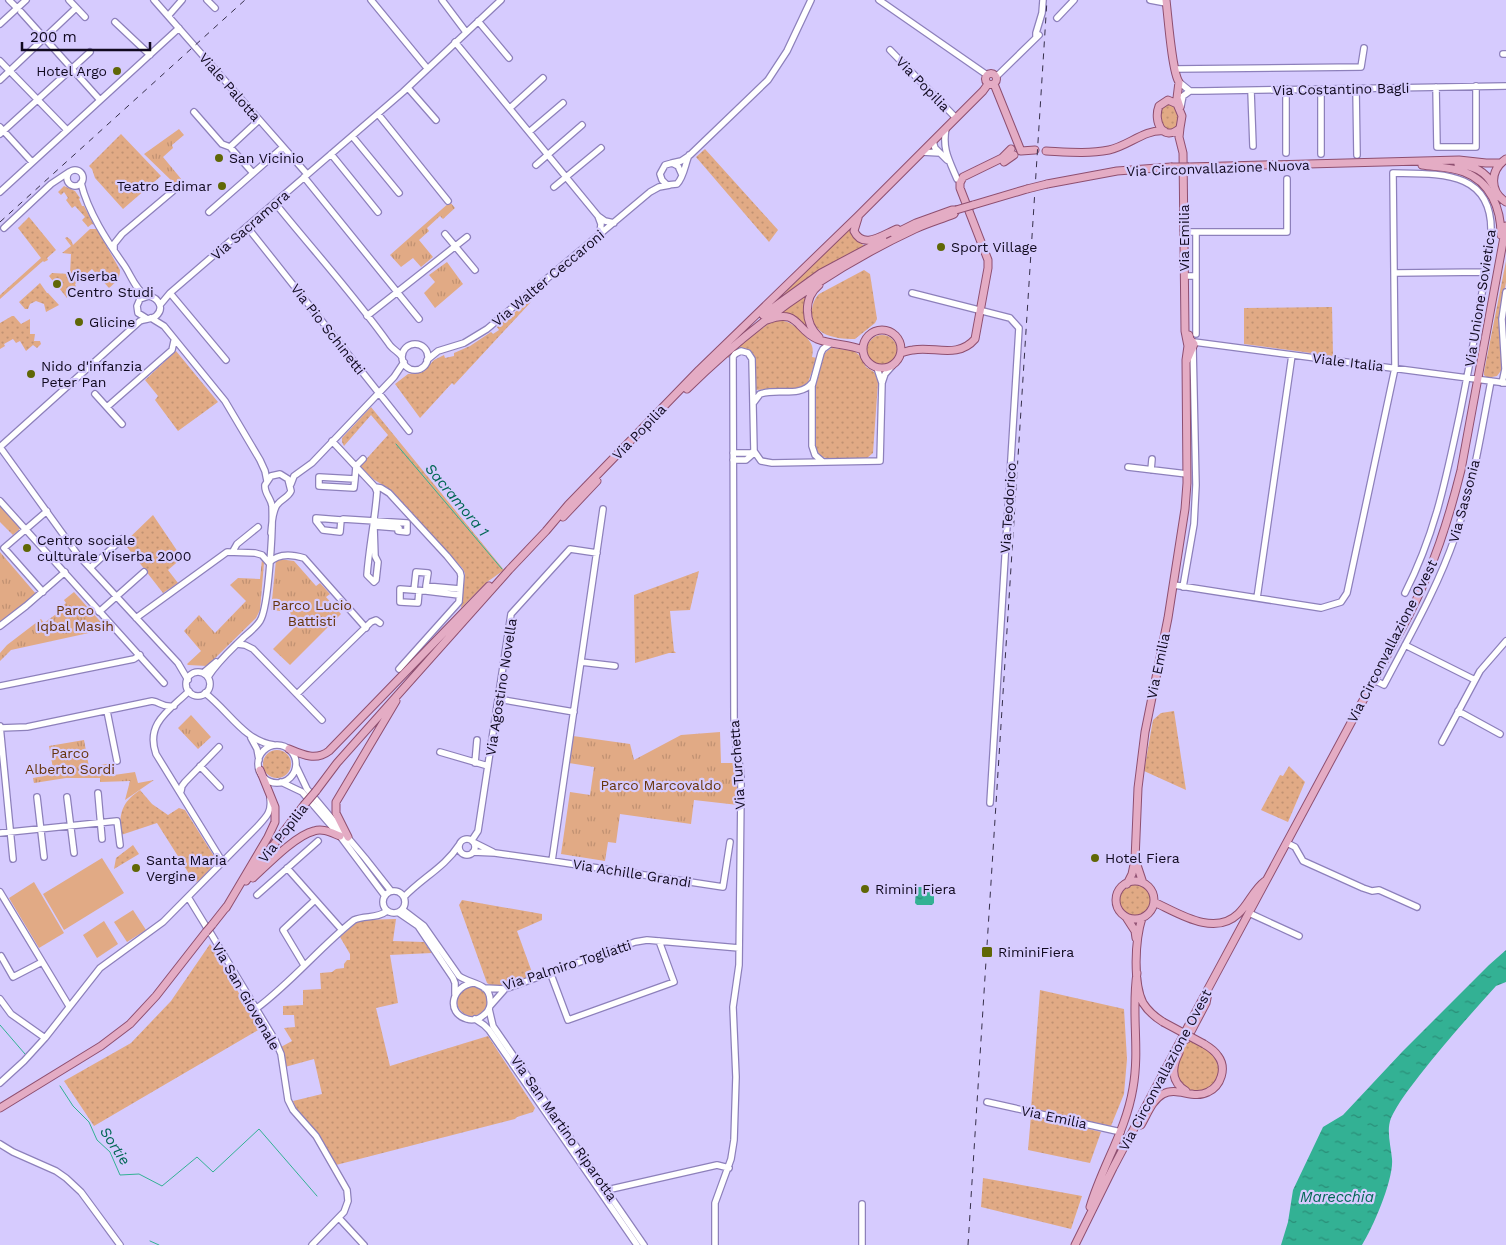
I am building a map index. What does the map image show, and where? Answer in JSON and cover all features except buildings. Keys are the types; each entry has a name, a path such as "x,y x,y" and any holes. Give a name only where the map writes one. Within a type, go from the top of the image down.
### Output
{"main road":[{"path":"1046,151 1094,152 1108,150 1120,147 1154,131 1173,132 1180,128 1182,120 1177,98 1178,81 1166,1"},
{"path":"987,75 985,80 992,81 1013,132 1016,150"},
{"name":"Via Popilia","path":"0,1108 101,1046 130,1024 156,996 226,908 337,763 568,505 699,370 737,338 992,81"},
{"path":"1145,134 1155,123 1159,106 1168,100 1175,91 1178,81"},
{"path":"1168,100 1174,101 1181,109"},
{"path":"1157,118 1159,126 1178,140 1182,147"},
{"name":"Via Emilia","path":"1143,883 1136,860 1138,788 1145,732 1174,585 1187,474 1186,363 1191,345 1186,340 1185,328 1182,147 1179,135 1180,128"},
{"path":"901,353 914,350 953,351 964,349 975,340 988,260 962,194 960,183 963,178 1016,150 1035,150"},
{"name":"Via Circonvallazione Nuova","path":"737,338 778,303 821,273 916,223 952,210 1047,184 1117,171 1189,166 1395,163 1459,160 1486,164 1504,161"},
{"path":"1494,185 1494,174 1504,161"},
{"name":"Via Circonvallazione Nuova","path":"1395,163 1421,165 1460,164 1473,167 1489,177 1498,196 1504,200"},
{"path":"1421,165 1466,173 1484,186 1492,195 1498,207 1501,227 1501,265"},
{"path":"1504,200 1506,209"},
{"name":"Via Circonvallazione Nuova","path":"737,338 760,324 822,279 849,263 917,228 954,214 956,210"},
{"path":"858,216 854,231 858,238 868,242 916,223"},
{"name":"Via Circonvallazione Ovest","path":"1501,265 1506,226"},
{"name":"Via Circonvallazione Ovest","path":"1083,1228 1209,987 1410,612 1436,556 1453,501 1497,281 1506,245"},
{"path":"1501,265 1506,256"},
{"path":"823,340 815,333 808,319 810,296 814,288 849,263"},
{"path":"760,324 779,317 792,318 813,336 831,343 863,347"},
{"path":"882,330 893,334 900,344 901,353 896,363 892,366 882,369 867,362 863,347 871,334 882,330"},
{"path":"900,344 914,350"},
{"path":"289,749 315,757 329,751 484,590 509,570"},
{"path":"344,837 336,813 336,802 408,682"},
{"path":"226,908 273,827 276,812 260,770"},
{"path":"241,888 304,834 321,830 344,837"},
{"name":"Via Emilia","path":"1127,884 1136,860"},
{"path":"1154,902 1206,924 1223,923 1239,914 1258,886 1268,879"},
{"path":"1075,1245 1121,1132 1128,1110 1136,1068 1135,999 1137,944 1135,931 1121,913 1117,903 1118,893 1127,884 1132,882 1143,883 1152,891 1154,902 1150,912 1142,918 1126,917"},
{"path":"1137,944 1142,918"},
{"path":"1113,1168 1125,1153 1154,1102 1161,1095 1168,1091 1191,1094 1209,1092 1220,1081 1222,1073 1219,1057 1212,1049 1163,1022 1144,1004 1139,992 1137,973"},
{"path":"1191,1094 1181,1088 1176,1081 1173,1067 1206,1003 1209,987"}],"street":[{"path":"9,0 100,100"},
{"path":"0,24 19,10 26,0"},
{"path":"69,0 85,18"},
{"name":"Viale Palotta","path":"154,0 283,147 419,318"},
{"path":"168,16 182,0"},
{"path":"207,0 215,8"},
{"path":"370,0 427,68"},
{"path":"442,0 466,32"},
{"name":"Via Sacramora","path":"160,305 170,293 248,228 408,88 501,0"},
{"path":"682,175 690,155 772,74 787,51 811,0"},
{"path":"879,0 987,75"},
{"name":"Via Popilia","path":"992,81 1038,36 1036,34 1042,13 1043,0"},
{"path":"1057,18 1074,0"},
{"path":"1150,0 1166,1"},
{"path":"0,80 76,8"},
{"path":"478,21 509,58"},
{"path":"115,22 150,55"},
{"path":"0,192 179,28"},
{"path":"455,42 598,216 605,221 614,223"},
{"path":"1175,69 1362,67 1364,48"},
{"name":"Via Popilia","path":"890,50 956,118"},
{"path":"32,162 1,131 90,52"},
{"path":"0,61 67,130"},
{"path":"510,108 543,78"},
{"path":"1178,81 1190,91 1182,99 1181,109"},
{"path":"1436,87 1437,147 1476,147 1476,86"},
{"name":"Via Costantino Bagli","path":"1190,91 1506,86"},
{"path":"408,88 436,120"},
{"path":"1286,89 1286,153"},
{"path":"1321,89 1321,154"},
{"path":"1356,89 1357,155"},
{"path":"1251,91 1253,146"},
{"path":"529,132 563,103"},
{"path":"194,112 222,144 230,147 253,173"},
{"path":"378,114 448,202"},
{"path":"230,147 259,120"},
{"path":"536,165 582,126"},
{"path":"946,128 945,148 956,179"},
{"path":"352,136 399,193"},
{"path":"933,141 945,148"},
{"path":"933,141 935,148 949,161"},
{"path":"209,212 283,147"},
{"path":"554,187 601,148"},
{"path":"922,152 940,153"},
{"path":"330,155 361,196"},
{"path":"330,155 378,212"},
{"name":"Via Walter Ceccaroni","path":"650,192 663,167 681,161 690,155"},
{"path":"672,163 678,166 682,175"},
{"path":"4,228 47,188 74,170 80,171 83,178 81,183 86,201"},
{"path":"69,172 67,180 86,201 114,252 139,291 146,296 156,299 160,305 159,312 164,326 172,338 184,349 184,352 225,401 260,460 267,481"},
{"name":"Via Unione Sovietica","path":"1395,273 1393,173 1433,174 1459,178 1479,192 1490,210 1492,222 1486,272 1467,378 1441,502 1418,568 1405,593"},
{"path":"660,174 662,180 670,185"},
{"name":"Via Walter Ceccaroni","path":"427,360 438,351 464,342 487,329 650,192 659,187 680,182 682,175"},
{"path":"1184,232 1287,232 1287,179"},
{"path":"47,188 60,183 72,185 81,183"},
{"path":"114,252 114,244 122,234 173,191"},
{"path":"275,203 356,302 389,346 399,352 410,368"},
{"path":"598,216 601,224 600,234"},
{"name":"Via Pio Schinetti","path":"248,228 409,431"},
{"path":"1196,232 1196,334"},
{"path":"105,235 114,237 122,234"},
{"path":"445,234 474,270"},
{"path":"367,316 467,237"},
{"path":"120,260 136,290 138,301 137,320 131,329"},
{"path":"1174,585 1321,608 1341,602 1347,593 1351,577 1395,368 1395,273 1486,272"},
{"path":"1184,276 1196,276"},
{"path":"1504,383 1505,332 1502,319 1506,292"},
{"path":"170,293 226,360"},
{"name":"Via Sacramora","path":"156,299 170,293"},
{"name":"Via Teodorico","path":"912,293 1010,318 1019,328 990,804"},
{"path":"138,301 146,296"},
{"path":"159,312 140,321 0,447 78,555 178,663 188,680"},
{"path":"138,313 164,326"},
{"path":"1185,315 1196,315"},
{"path":"107,407 172,350 172,338"},
{"path":"386,340 398,348 406,348 415,344 438,351"},
{"path":"823,462 815,455 812,446 811,399 813,382 821,353 831,343"},
{"path":"1183,587 1194,524 1196,492 1194,378 1191,345"},
{"name":"Viale Italia","path":"1191,345 1219,346 1504,383"},
{"path":"394,377 406,348"},
{"path":"271,533 275,508 289,494 294,476 316,457 394,377 404,370 420,368 427,360 424,348"},
{"path":"172,350 184,352"},
{"name":"Via Turchetta","path":"715,1245 715,1202 729,1168 734,1140 736,1077 733,1007 738,984 741,774 734,717 732,362 738,352 745,351 751,355 753,406"},
{"path":"1257,598 1292,355"},
{"path":"813,382 806,389 760,394 755,400 753,406 754,452 758,458 765,462 880,461 882,384 885,374 892,366"},
{"path":"877,368 882,384"},
{"path":"1186,378 1194,378"},
{"name":"Via Sassonia","path":"1374,680 1384,685 1439,578 1455,537 1465,504 1491,381"},
{"path":"94,394 122,424"},
{"path":"332,441 375,487 377,492 367,575 374,582 376,580 377,560 375,556 374,525"},
{"path":"733,453 754,452"},
{"path":"733,460 746,460 754,452"},
{"path":"178,663 194,673 203,673 222,658 259,622 265,609 271,533 272,504 265,489 267,481 271,476 291,475 316,457"},
{"path":"355,479 319,477 319,486 354,488 355,479 356,466 363,459"},
{"path":"1150,470 1152,459"},
{"path":"260,460 269,469 288,479 291,486"},
{"path":"1128,467 1187,474"},
{"path":"375,487 389,493 460,572 461,576 459,602 400,669"},
{"path":"1186,492 1196,492"},
{"path":"268,496 275,500 283,500"},
{"path":"0,501 164,683"},
{"path":"1453,501 1465,504"},
{"path":"552,861 603,509"},
{"path":"43,592 4,548 47,511"},
{"path":"341,520 343,518 374,525 399,528 398,531 407,532 407,523 374,525"},
{"path":"233,551 237,544 258,526"},
{"path":"90,568 122,539"},
{"path":"255,553 267,549 270,544"},
{"path":"270,544 274,550 283,555"},
{"name":"Via Agostino Novella","path":"473,841 478,831 511,614 570,550 597,553"},
{"path":"136,618 225,553 233,551 255,553 262,555 269,563"},
{"path":"269,563 276,556 304,558 366,628"},
{"path":"368,559 377,560"},
{"path":"0,626 65,572"},
{"path":"99,612 144,572"},
{"path":"426,589 428,573 416,572 417,591 426,589 460,592"},
{"path":"1410,612 1419,617"},
{"path":"297,694 374,621 380,622"},
{"path":"248,634 251,648"},
{"path":"1442,742 1480,671 1506,641"},
{"path":"237,644 251,648 322,720"},
{"path":"1405,645 1475,680"},
{"path":"0,686 134,659 140,656"},
{"path":"208,678 222,658"},
{"path":"581,662 615,666"},
{"path":"194,673 190,675 187,683 189,691 195,695 206,691 210,684 208,678 203,673"},
{"path":"189,691 164,714 155,727 153,746 156,754 222,861"},
{"path":"206,691 250,736 261,743 289,749 293,754 296,766 307,789 344,837 385,896"},
{"path":"498,699 574,712"},
{"path":"13,859 1,761 0,727 27,727 148,702 156,702 167,707 174,706"},
{"path":"148,702 158,706 164,714"},
{"path":"107,711 117,761"},
{"path":"1458,711 1500,734"},
{"path":"250,736 257,749 260,770 268,780 280,782 302,792 391,892"},
{"path":"475,763 477,740"},
{"path":"259,762 264,750 276,745"},
{"path":"182,794 184,782 219,747"},
{"path":"440,752 488,766"},
{"path":"200,766 220,787"},
{"path":"280,782 291,777 296,766"},
{"path":"983,766 992,766"},
{"path":"175,782 190,776"},
{"path":"175,782 184,782"},
{"path":"98,793 102,839"},
{"name":"Via Popilia","path":"0,1084 45,1038 100,968 158,926 269,813 271,805 269,794"},
{"path":"37,797 44,857"},
{"path":"67,797 74,853"},
{"path":"0,833 118,821 120,845"},
{"path":"465,855 460,852 459,845 463,840 473,841 475,848 473,852"},
{"path":"257,895 318,841"},
{"name":"Via Achille Grandi","path":"473,841 495,853"},
{"name":"Via Achille Grandi","path":"448,860 469,855 473,852 495,853 723,887 730,842"},
{"path":"1287,843 1295,847 1302,861 1363,888 1372,891 1379,890 1417,907"},
{"name":"Via Achille Grandi","path":"404,897 414,886 448,860 459,845"},
{"path":"287,868 342,930"},
{"name":"Via Achille Grandi","path":"399,892 414,886"},
{"path":"0,892 69,1006"},
{"path":"391,892 399,892 404,897 406,903 401,911 392,914 387,911 383,904 385,896 391,892"},
{"name":"Via San Giovenale","path":"188,897 275,1040 280,1054 290,1105 316,1136 346,1190 348,1201 344,1212 312,1245"},
{"path":"304,965 283,930 315,900"},
{"path":"257,1008 278,992 304,965 354,920 381,916 387,911"},
{"path":"401,911 424,926 459,976 484,988 490,996 489,1008"},
{"path":"401,911 418,926 453,978 455,983 454,1005 460,1015 470,1020 475,1020 485,1014 505,989"},
{"path":"1249,913 1298,936"},
{"name":"Via Palmiro Togliatti","path":"484,988 505,989 635,942 647,940 739,948"},
{"path":"550,972 568,1020 674,982 659,941"},
{"path":"1,956 13,977 42,962"},
{"path":"455,994 463,986 474,983"},
{"path":"0,999 12,1014 45,1038"},
{"name":"Via San Martino Riparotta","path":"489,1008 493,1026 644,1245"},
{"name":"Via San Martino Riparotta","path":"475,1020 488,1029 637,1245"},
{"name":"Via Emilia","path":"987,1102 1121,1132"},
{"path":"0,1144 13,1152 56,1171 66,1178 81,1192 120,1245"},
{"path":"607,1190 717,1165 729,1168"},
{"path":"862,1204 862,1245"},
{"path":"339,1218 364,1245"}],"green space":[{"path":"1166,104 1173,104 1179,111 1178,126 1172,130 1166,129 1160,121 1161,108"},
{"path":"179,129 184,135 172,145 173,148 163,157 182,180 176,185 144,154"},
{"path":"121,134 161,176 123,209 95,178 89,166"},
{"path":"705,149 778,230 769,242 696,157"},
{"path":"64,186 75,191 94,225 92,224 88,227 82,220 85,217 75,206 72,208 66,200 68,198 64,192 61,195 58,192"},
{"path":"450,202 455,208 443,219 440,216 427,228 429,231 419,240 433,257 421,267 413,258 401,267 390,255"},
{"path":"29,217 56,250 47,258 48,260 43,261 0,299 0,295 41,258 18,228"},
{"path":"851,225 855,238 859,243 866,246 821,271 780,298"},
{"path":"90,229 97,229 120,270 119,276 109,288 92,269 75,284 76,287 67,295 67,298 59,288 57,290 56,285 49,276 52,273 70,274 71,254 62,253 71,246 65,238 67,237 71,240 73,245"},
{"path":"1506,261 1506,282 1500,317 1503,368 1497,376 1487,378 1484,372"},
{"path":"447,262 463,284 435,308 424,293 435,282 429,275"},
{"path":"864,270 870,274 877,319 875,323 855,339 838,338 823,333 818,329 813,320 812,309 816,298 819,294"},
{"path":"40,283 59,305 46,312 44,304 36,301 30,304 28,309 25,309 19,302"},
{"path":"809,291 809,330 793,315 779,313"},
{"path":"532,298 530,303 454,385 452,383 420,418 395,384 408,374 423,372 434,360 444,355 445,358 454,356 454,353 470,346 491,332 493,334 499,330 497,327"},
{"path":"1332,307 1333,356 1244,344 1244,308"},
{"path":"12,316 21,324 30,319 30,334 35,334 34,341 40,341 41,344 37,348 33,345 26,351 20,341 16,343 13,339 4,344 5,346 0,349 0,323"},
{"path":"779,320 791,324 802,333 812,345 812,357 817,358 807,385 800,388 755,390 750,353 733,353 730,359 727,356 768,324"},
{"path":"882,335 888,336 896,344 896,356 888,364 882,365 876,364 868,356 867,350 868,344 876,336"},
{"path":"832,348 854,351 859,355 866,367 874,372 877,377 873,453 867,458 826,458 822,457 816,450 814,410 816,378 824,354"},
{"path":"176,351 218,402 178,431 155,400 158,396 145,380"},
{"path":"371,407 504,570 487,582 461,608 465,574 463,569 391,490 373,479 360,466 388,435 371,415 344,446 342,442 342,438"},
{"path":"0,503 22,527 13,535 0,522"},
{"path":"153,515 182,558 168,570 178,583 163,593 124,543"},
{"path":"0,552 36,594 0,623"},
{"path":"262,559 264,563 260,610 256,618 207,666 188,665 201,651 184,631 199,615 215,633 246,601 230,585 238,578 260,579"},
{"name":"Parco Lucio Battisti","path":"276,560 294,561 316,586 320,583 330,594 326,597 341,614 290,665 273,649 295,627 290,612 271,610"},
{"path":"699,571 690,610 670,611 674,651 676,653 669,653 635,663 634,595"},
{"name":"Parco Iqbal Masih","path":"74,592 107,629 11,650 0,661 0,653 7,645 41,619 44,623 59,612 58,610 66,603 64,600"},
{"path":"1174,711 1186,790 1144,771 1153,720 1161,713"},
{"path":"191,715 211,737 198,749 178,728"},
{"name":"Parco Marcovaldo","path":"720,732 721,763 738,763 738,805 694,800 691,824 620,814 616,843 608,842 605,861 561,854 570,792 590,795 594,767 569,763 573,736 630,744 634,760 681,735"},
{"name":"Parco Alberto Sordi","path":"84,740 89,767 112,763 114,775 135,772 138,783 154,780 125,800 130,781 100,782 100,778 66,778 34,783 33,778 54,774 49,746"},
{"path":"277,750 287,754 291,764 287,774 277,778 267,774 263,764 267,754"},
{"path":"1289,766 1305,782 1288,822 1261,810 1280,775 1283,776"},
{"path":"140,790 152,804 168,815 179,808 185,810 217,861 201,880 196,882 193,880 157,823 121,835 120,821 125,804"},
{"path":"133,845 139,854 114,869 116,858"},
{"path":"102,858 124,893 64,930 43,894"},
{"path":"34,882 64,933 39,948 9,898"},
{"path":"1135,884 1146,889 1151,900 1146,911 1135,916 1124,911 1119,900 1124,889"},
{"path":"462,900 542,914 542,920 517,931 533,975 504,986 487,983 459,905"},
{"path":"133,910 146,930 127,942 114,922"},
{"path":"396,919 393,941 424,942 432,953 390,955 398,1003 376,1008 390,1066 488,1036 535,1108 533,1112 515,1119 336,1165 316,1132 296,1108 293,1101 322,1094 314,1059 285,1067 281,1047 292,1041 284,1028 295,1027 294,1015 283,1015 283,1006 303,1005 303,990 321,989 320,973 344,968 347,960 350,960 350,954 340,937 356,923 362,920"},
{"path":"104,921 118,944 97,958 83,935"},
{"path":"210,944 260,1029 94,1126 64,1081 131,1043 171,1001"},
{"path":"472,986 478,987 486,995 486,1007 478,1015 472,1016 466,1015 458,1007 457,1001 458,995 466,987"},
{"path":"1040,990 1124,1009 1127,1059 1124,1094 1111,1126 1031,1109"},
{"path":"1189,1040 1209,1052 1214,1057 1218,1066 1218,1075 1215,1083 1201,1091 1193,1091 1185,1087 1176,1073 1177,1061"},
{"path":"1031,1115 1101,1132 1090,1163 1028,1150"},
{"path":"983,1178 1082,1196 1071,1229 981,1207"}],"water":[{"path":"917,887 932,887 934,889 934,903 932,905 917,905 915,903"},
{"name":"Marecchia","path":"1506,950 1506,982 1496,986 1428,1064 1391,1118 1389,1133 1392,1168 1390,1178 1377,1216 1362,1245 1281,1245 1288,1222 1293,1190 1323,1127 1343,1115 1402,1052"}],"waterway":[{"name":"Sacramora 1","path":"396,444 502,569"},
{"name":"Sortie","path":"0,1025 25,1054"},
{"name":"Sortie","path":"0,1079 9,1071"},
{"name":"Sortie","path":"60,1086 73,1106 89,1122 97,1140 110,1152 120,1175 139,1174 162,1186 197,1157 213,1172 259,1129 317,1196"},
{"name":"Sortie","path":"150,1241 159,1245"}],"railway":[{"path":"0,222 245,0"},
{"path":"968,1245 1047,0"}],"place":[{"name":"Hotel Argo","path":"117,71"},
{"name":"San Vicinio","path":"219,158"},
{"name":"Teatro Edimar","path":"222,186"},
{"name":"Sport Village","path":"941,247"},
{"name":"Viserba Centro Studi","path":"57,284"},
{"name":"Glicine","path":"79,322"},
{"name":"Nido d'infanzia Peter Pan","path":"31,374"},
{"name":"Centro sociale culturale Viserba 2000","path":"27,548"},
{"name":"Hotel Fiera","path":"1095,858"},
{"name":"Santa Maria Vergine","path":"136,868"},
{"name":"Rimini Fiera","path":"865,889"},
{"name":"RiminiFiera","path":"987,952"}]}
